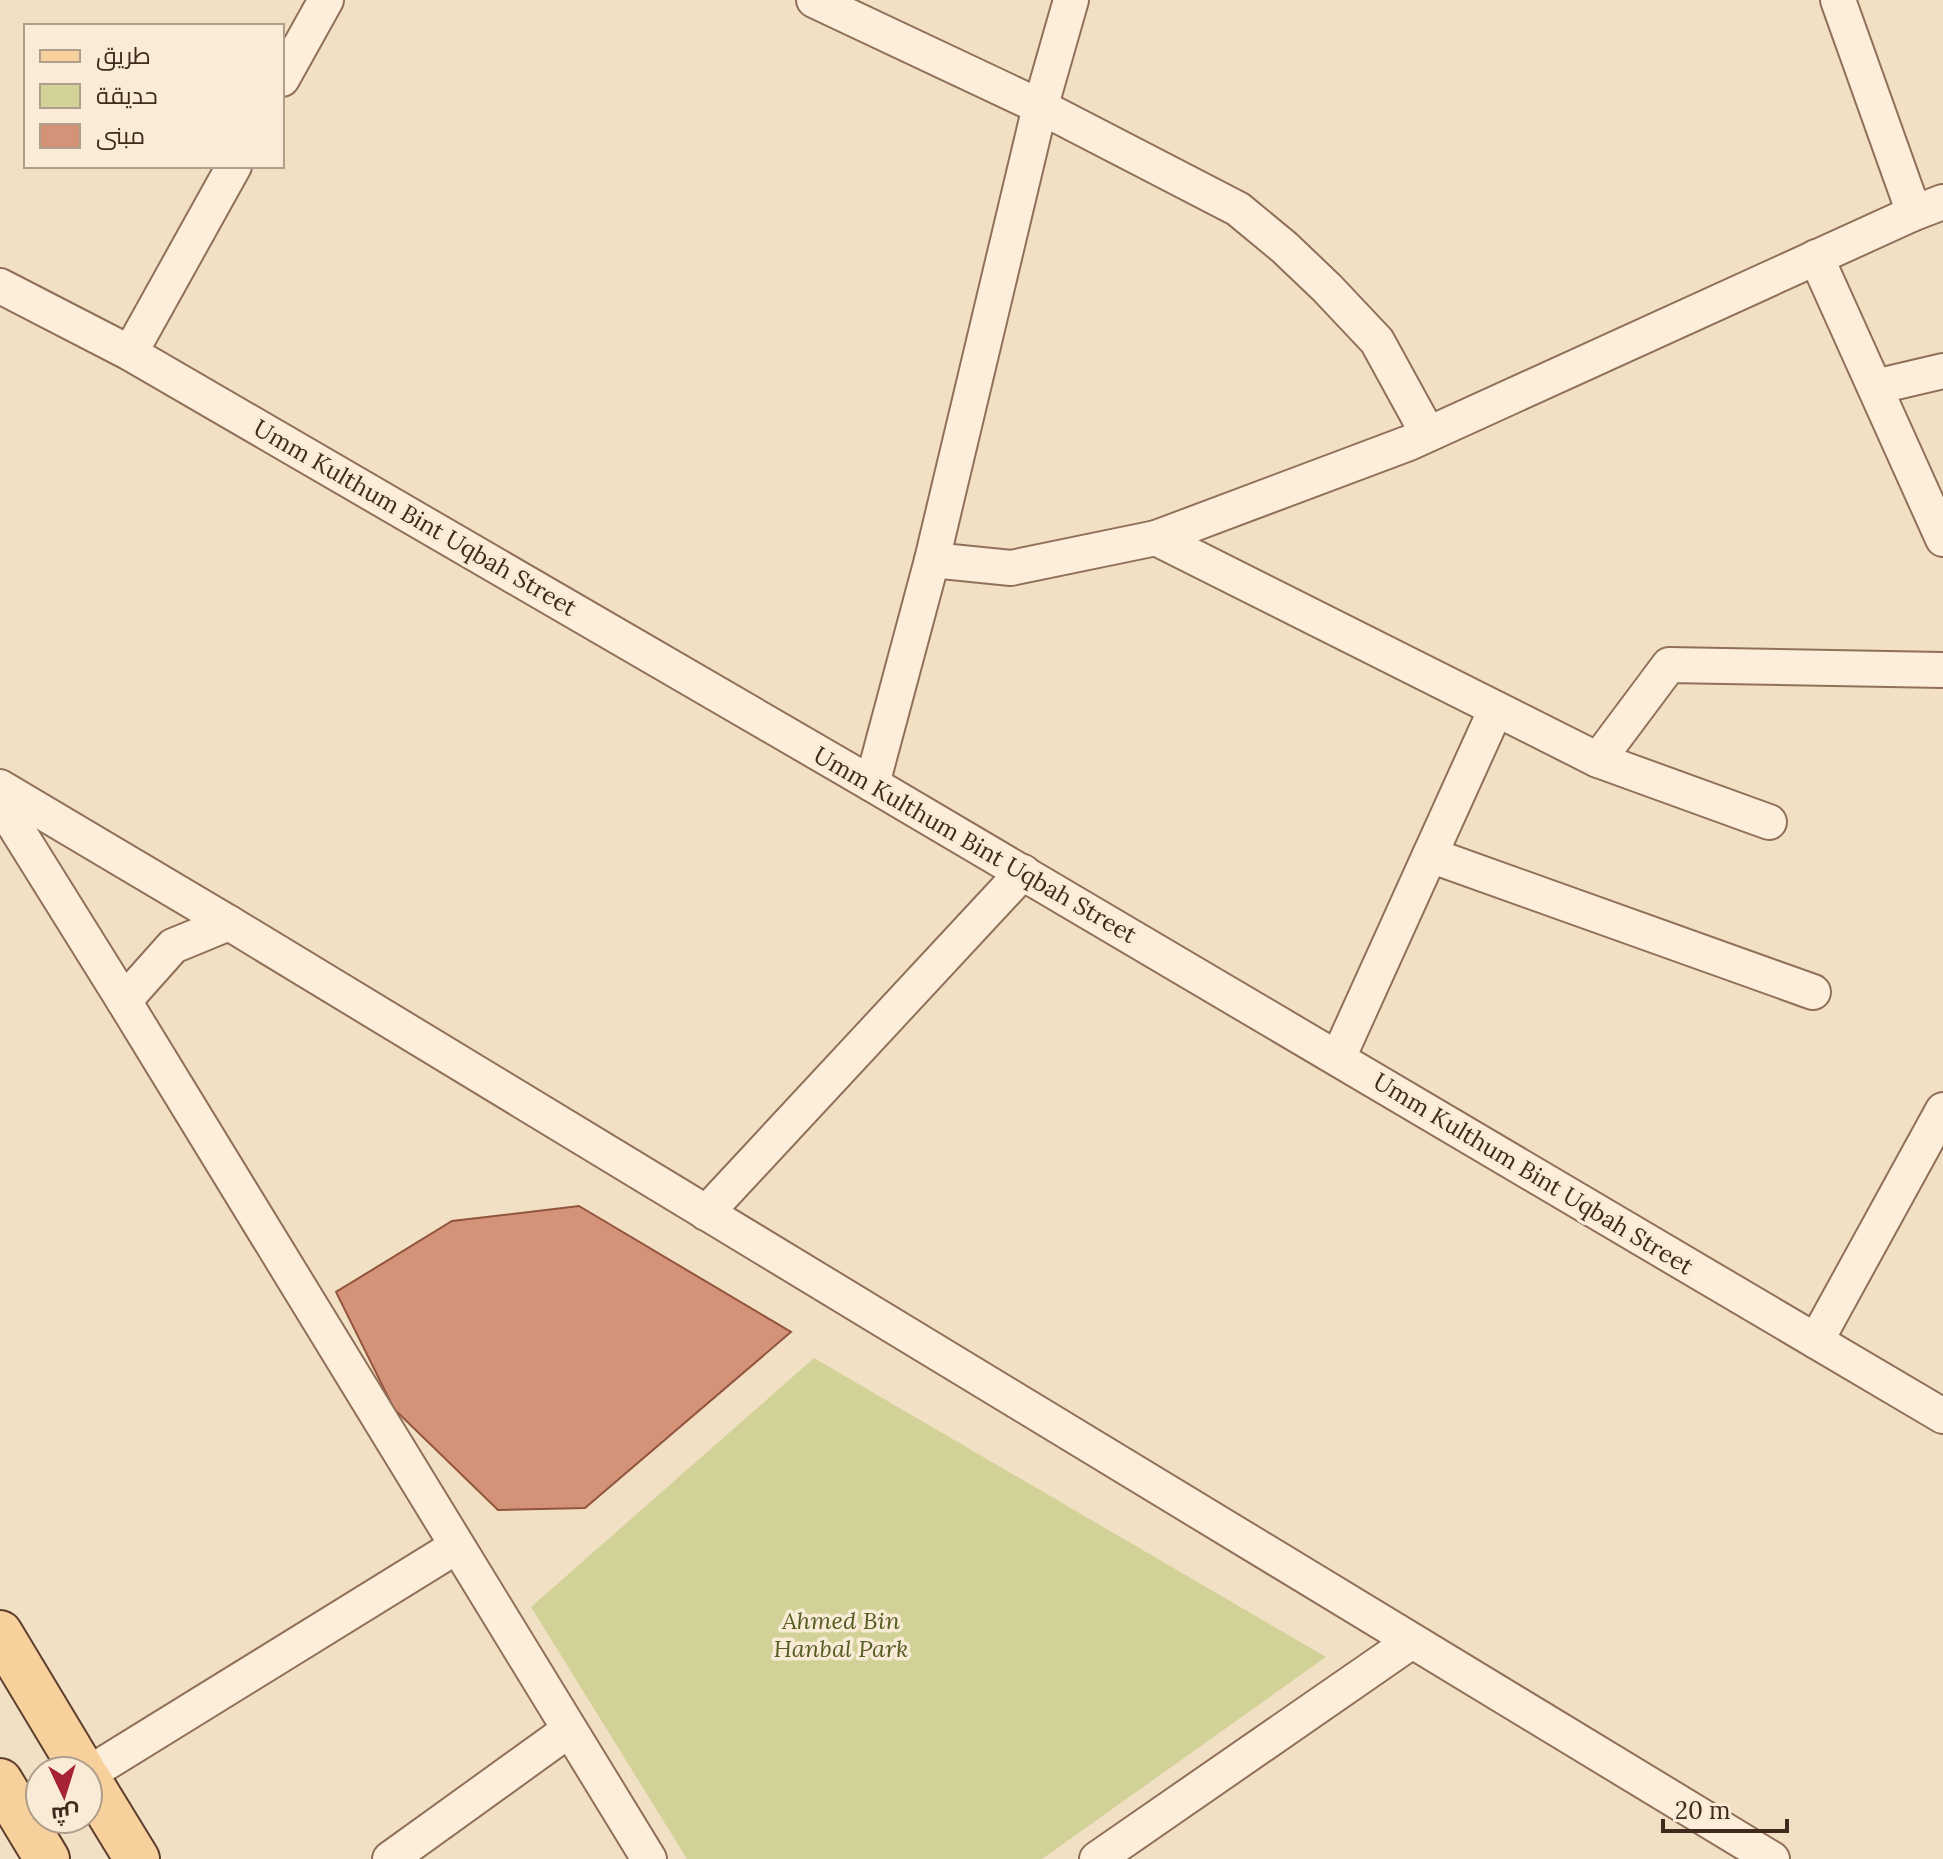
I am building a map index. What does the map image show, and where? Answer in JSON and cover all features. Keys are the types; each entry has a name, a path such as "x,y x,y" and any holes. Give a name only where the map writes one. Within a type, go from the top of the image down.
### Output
{"main road":[{"path":"0,1633 74,1755"},
{"path":"0,1781 47,1859"},
{"path":"104,1805 137,1859"}],"street":[{"path":"284,75 326,0"},
{"path":"814,0 1041,107 1238,209 1284,247 1377,341 1428,434"},
{"path":"872,784 932,560 1041,107 1071,0"},
{"path":"932,560 1011,568 1156,538 1428,434 1928,208 1838,0"},
{"path":"130,353 233,168"},
{"path":"1816,257 1943,539"},
{"name":"Umm Kulthum Bint Uqbah Street","path":"0,286 130,353 872,784 1943,1416"},
{"path":"1875,387 1943,371"},
{"path":"1156,538 1598,760 1769,822"},
{"path":"1598,760 1669,665 1943,670"},
{"path":"1338,1058 1496,709"},
{"path":"0,787 1772,1859"},
{"path":"0,802 649,1859"},
{"path":"1430,855 1813,992"},
{"path":"706,1213 1023,872"},
{"path":"124,1001 173,946 229,923"},
{"path":"1816,1341 1943,1110"},
{"path":"104,1764 457,1546"},
{"path":"1097,1859 1412,1641"},
{"path":"390,1859 569,1730"}],"green space":[{"name":"Ahmed Bin Hanbal Park","path":"814,1358 1326,1657 1042,1859 687,1859 531,1607"}],"building":[{"path":"579,1206 791,1332 585,1508 498,1510 394,1409 336,1292 452,1221"}]}
